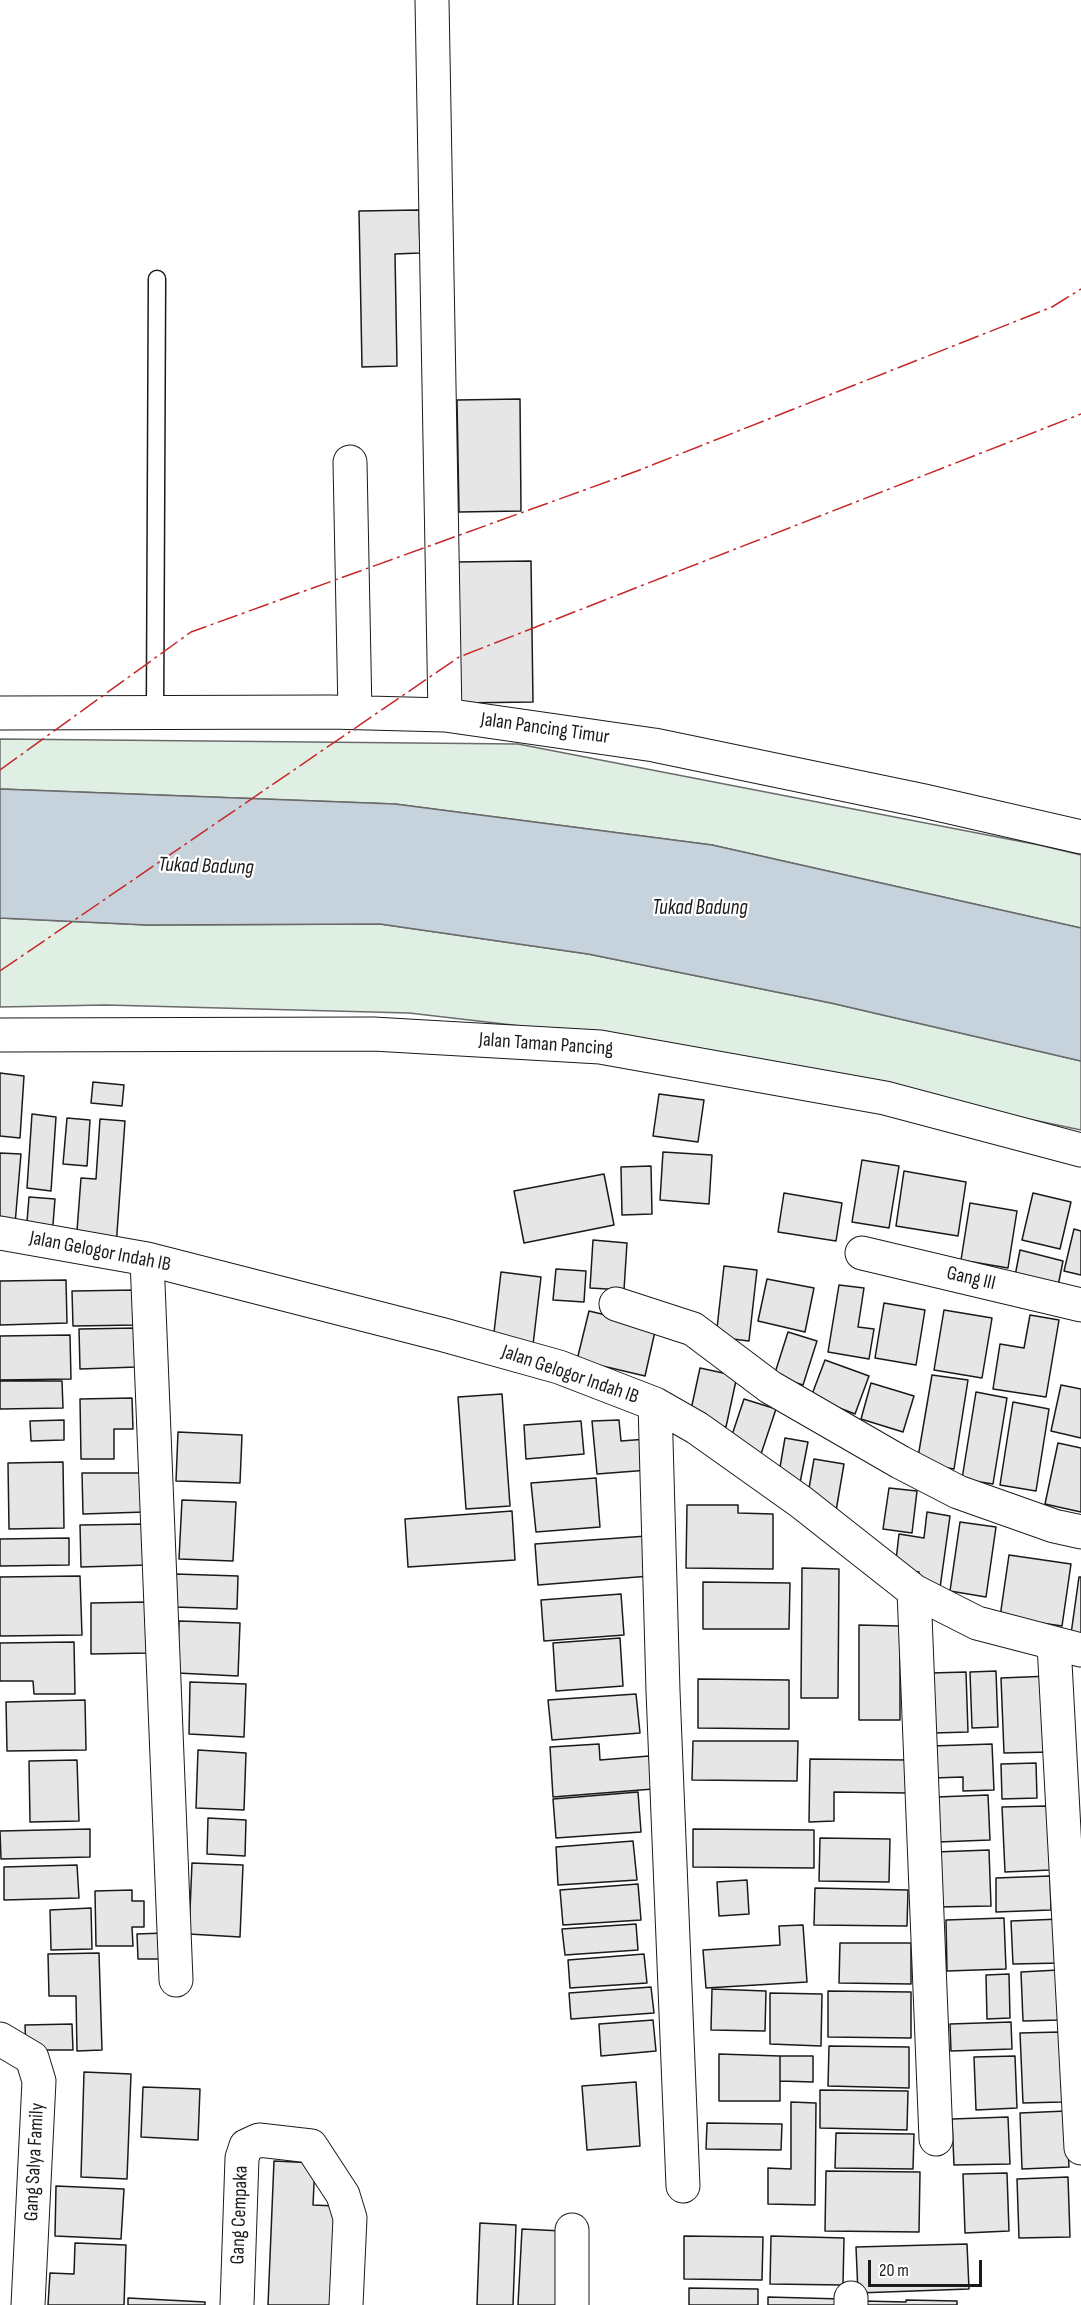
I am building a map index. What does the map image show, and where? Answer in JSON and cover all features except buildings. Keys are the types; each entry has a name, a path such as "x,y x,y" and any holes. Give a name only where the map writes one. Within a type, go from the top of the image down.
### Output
{"street":[{"path":"432,0 445,715"},
{"path":"350,462 356,713"},
{"name":"Jalan Pancing Timur","path":"0,713 445,715 654,745 1081,837"},
{"name":"Jalan Taman Pancing","path":"0,1035 373,1034 600,1047 885,1098 1081,1150"},
{"name":"Jalan Gelogor Indah IB","path":"0,1233 147,1259 433,1332 548,1364 655,1404 697,1428 776,1484 914,1591 977,1623 1068,1647"},
{"name":"Gang III","path":"862,1253 1081,1305"},
{"path":"147,1259 176,1980"},
{"path":"616,1304 693,1329 770,1387 900,1462 958,1492 1054,1526 1081,1532"},
{"path":"655,1404 663,1691 682,2186"},
{"path":"914,1591 936,2139"},
{"path":"1068,1647 1081,2148"},
{"name":"Gang Salya Family","path":"0,2039 32,2058 39,2081 28,2305"},
{"name":"Gang Cempaka","path":"237,2305 242,2158 246,2146 259,2140 310,2146 343,2195 350,2218 346,2305"},
{"path":"572,2230 572,2305"},
{"path":"363,2305 366,2236"}],"lane":[{"path":"155,713 158,279"}],"green space":[{"path":"0,739 518,744 1081,855 1081,928 712,845 395,804 0,789"},
{"path":"0,918 147,925 380,924 588,954 831,1003 1081,1061 1081,1130 668,1043 409,1013 106,1005 0,1007"}],"water":[{"name":"Tukad Badung","path":"0,789 395,804 712,845 1081,928 1081,1061 831,1003 588,954 380,924 147,925 0,918"}],"power":[{"path":"0,770 191,632 637,471 1052,307 1081,289"},
{"path":"0,971 459,657 1081,414"}]}
